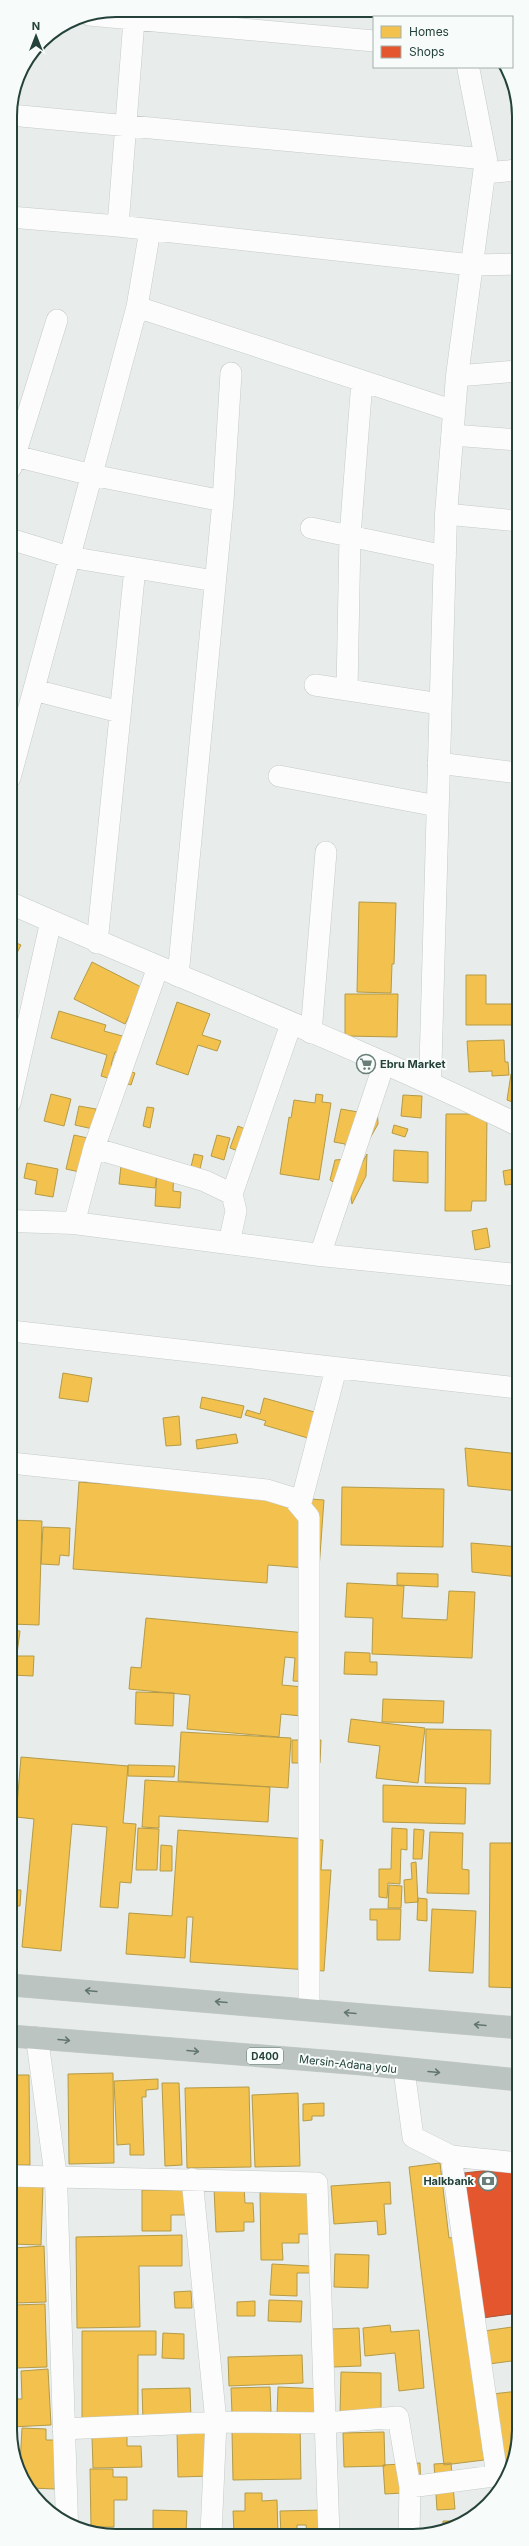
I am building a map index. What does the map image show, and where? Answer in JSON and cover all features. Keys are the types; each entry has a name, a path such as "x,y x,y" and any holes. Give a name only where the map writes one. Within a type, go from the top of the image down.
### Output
{"highway":[{"path":"17,1985 512,2027"},
{"name":"Mersin-Adana yolu","path":"17,2036 512,2079"}],"main road":[{"path":"430,1083 446,514 457,376 485,166 468,68"},
{"path":"17,906 97,942 430,1083 512,1123"},
{"path":"17,1209 74,1223"},
{"path":"17,1221 74,1223 320,1255 512,1275"},
{"path":"37,2038 56,2178 67,2516"}],"street":[{"path":"111,17 373,41"},
{"path":"118,226 127,126 134,20"},
{"path":"17,116 127,126 512,169"},
{"path":"17,218 118,226 472,265 512,264"},
{"path":"17,752 137,307 150,230"},
{"path":"137,307 454,411"},
{"path":"17,447 58,320"},
{"path":"457,376 512,371"},
{"path":"178,976 223,501 231,374"},
{"path":"347,690 350,536 362,381"},
{"path":"452,435 512,440"},
{"path":"17,464 92,475 223,501"},
{"path":"446,514 512,520"},
{"path":"311,528 445,556"},
{"path":"17,540 69,557 215,581"},
{"path":"97,942 135,568"},
{"path":"315,685 440,704"},
{"path":"34,690 120,712"},
{"path":"438,763 512,772"},
{"path":"279,776 437,806"},
{"path":"311,1033 326,852"},
{"path":"17,1073 52,921"},
{"path":"74,1223 94,1148 158,967"},
{"path":"229,1243 236,1211 232,1194 291,1024"},
{"path":"320,1255 384,1064"},
{"path":"94,1148 205,1181 232,1194"},
{"path":"17,1333 512,1387"},
{"path":"300,1506 336,1369"},
{"path":"17,1463 267,1490 293,1498 309,1517 309,2009"},
{"path":"404,2070 413,2137 451,2156 512,2162"},
{"path":"451,2156 503,2472"},
{"path":"17,2176 192,2179 317,2184 329,2529"},
{"path":"192,2179 216,2422 211,2529"},
{"path":"63,2429 216,2422 325,2423 398,2417 410,2487 409,2529"},
{"path":"410,2487 501,2475"}],"building: Homes":[{"path":"359,902 396,903 394,964 392,964 391,993 357,992"},
{"path":"17,943 21,945 17,953"},
{"path":"92,962 143,988 125,1024 74,999"},
{"path":"466,975 486,975 486,1004 512,1004 512,1025 466,1025"},
{"path":"345,994 398,994 397,1037 345,1036"},
{"path":"177,1002 210,1014 202,1035 221,1041 217,1051 198,1045 188,1075 156,1064"},
{"path":"59,1011 106,1025 104,1031 126,1037 121,1054 115,1052 111,1065 135,1073 131,1085 101,1076 107,1055 51,1038"},
{"path":"504,1040 505,1062 508,1062 509,1075 492,1076 492,1071 469,1072 467,1041"},
{"path":"511,1074 512,1074 512,1102 507,1100"},
{"path":"51,1094 71,1099 64,1126 44,1121"},
{"path":"316,1094 323,1095 322,1102 331,1103 319,1180 280,1174 289,1117 291,1118 294,1100 315,1103"},
{"path":"403,1095 422,1096 421,1118 401,1116"},
{"path":"377,1105 378,1124 360,1156 361,1165 367,1154 366,1176 352,1204 349,1185 340,1186 330,1180 335,1160 347,1159 345,1144 334,1142 341,1109 358,1112"},
{"path":"79,1106 96,1109 93,1129 75,1125"},
{"path":"147,1107 154,1108 150,1128 143,1126"},
{"path":"446,1114 487,1114 486,1201 472,1201 471,1211 445,1211"},
{"path":"394,1125 408,1129 405,1137 392,1133"},
{"path":"238,1126 262,1136 241,1152 230,1148"},
{"path":"74,1135 92,1139 84,1173 66,1169"},
{"path":"217,1135 230,1138 224,1160 211,1156"},
{"path":"394,1150 428,1152 428,1183 393,1181"},
{"path":"194,1154 203,1156 200,1169 191,1167"},
{"path":"27,1163 58,1169 53,1197 35,1194 37,1181 24,1178"},
{"path":"158,1165 155,1188 119,1184 121,1166"},
{"path":"157,1169 174,1170 173,1191 181,1192 180,1208 155,1206"},
{"path":"512,1169 512,1184 505,1185 503,1171"},
{"path":"487,1228 490,1247 475,1250 472,1231"},
{"path":"63,1373 92,1378 88,1402 59,1398"},
{"path":"202,1397 244,1406 241,1418 200,1408"},
{"path":"264,1398 318,1413 311,1439 264,1425 266,1421 245,1415 247,1410 260,1414"},
{"path":"179,1416 181,1445 166,1446 163,1418"},
{"path":"236,1434 238,1443 197,1449 196,1440"},
{"path":"465,1448 512,1453 512,1490 468,1486"},
{"path":"79,1482 324,1500 319,1569 268,1565 267,1583 73,1569"},
{"path":"342,1487 444,1489 443,1547 341,1545"},
{"path":"17,1520 42,1521 39,1625 17,1624"},
{"path":"43,1527 70,1528 69,1556 60,1555 59,1565 41,1564"},
{"path":"471,1543 512,1546 512,1576 472,1572"},
{"path":"397,1573 438,1574 438,1587 397,1585"},
{"path":"347,1583 404,1586 402,1618 447,1620 449,1591 475,1592 472,1658 372,1654 373,1618 345,1617"},
{"path":"146,1618 317,1634 312,1682 293,1681 295,1658 285,1657 282,1685 314,1688 311,1717 281,1714 279,1737 187,1729 190,1695 129,1689 131,1667 141,1668"},
{"path":"17,1631 20,1631 17,1654"},
{"path":"345,1652 370,1653 370,1662 377,1662 377,1675 344,1674"},
{"path":"17,1656 34,1656 33,1676 17,1675"},
{"path":"136,1692 174,1693 173,1726 135,1724"},
{"path":"383,1699 444,1701 443,1723 382,1722"},
{"path":"351,1719 425,1728 418,1783 376,1778 380,1746 348,1742"},
{"path":"426,1729 491,1730 490,1784 425,1783"},
{"path":"181,1732 291,1738 288,1788 178,1781"},
{"path":"292,1740 321,1740 320,1763 292,1763"},
{"path":"21,1757 128,1766 123,1823 136,1824 131,1883 120,1882 118,1908 100,1907 107,1827 72,1824 61,1951 22,1947 34,1819 17,1817"},
{"path":"128,1765 175,1766 174,1777 128,1776"},
{"path":"145,1780 270,1787 268,1822 159,1816 159,1828 142,1827"},
{"path":"383,1785 466,1788 465,1824 383,1822"},
{"path":"138,1828 159,1829 157,1870 136,1870"},
{"path":"392,1828 407,1829 407,1850 401,1849 400,1884 388,1883 387,1898 379,1897 379,1869 391,1869"},
{"path":"414,1829 424,1830 422,1859 413,1859"},
{"path":"178,1830 323,1840 321,1870 331,1870 324,1971 190,1962 193,1917 187,1917 185,1958 126,1954 129,1913 172,1916"},
{"path":"430,1832 463,1833 462,1869 469,1870 469,1894 427,1893"},
{"path":"490,1843 512,1843 512,1988 489,1987"},
{"path":"161,1845 172,1846 172,1871 160,1871"},
{"path":"416,1862 418,1902 405,1903 404,1880 412,1879 411,1863"},
{"path":"389,1885 402,1886 401,1908 388,1908"},
{"path":"17,1890 21,1890 20,1906 17,1906"},
{"path":"418,1898 427,1899 427,1921 417,1920"},
{"path":"370,1909 401,1909 400,1940 377,1940 377,1920 370,1920"},
{"path":"432,1909 476,1911 473,1973 429,1971"},
{"path":"113,2073 114,2163 69,2164 68,2074"},
{"path":"17,2075 29,2075 30,2165 17,2165"},
{"path":"158,2079 158,2089 146,2090 146,2097 142,2097 144,2155 130,2155 130,2144 117,2145 114,2081"},
{"path":"162,2083 179,2083 182,2165 165,2166"},
{"path":"249,2087 251,2167 187,2168 185,2088"},
{"path":"298,2093 300,2166 255,2167 252,2095"},
{"path":"324,2103 324,2116 312,2116 312,2120 303,2121 303,2104"},
{"path":"440,2163 449,2238 458,2237 484,2460 444,2465 409,2167"},
{"path":"390,2182 391,2204 384,2204 386,2234 378,2235 377,2221 334,2224 331,2186"},
{"path":"17,2184 43,2185 41,2245 17,2244"},
{"path":"244,2187 245,2203 253,2203 254,2222 244,2222 244,2231 216,2232 214,2188"},
{"path":"142,2190 185,2190 185,2215 171,2215 171,2231 142,2231"},
{"path":"308,2191 309,2234 299,2234 299,2243 282,2243 283,2260 261,2260 260,2192"},
{"path":"182,2235 182,2266 139,2266 140,2327 77,2328 76,2237"},
{"path":"44,2246 46,2302 17,2303 17,2248"},
{"path":"335,2254 369,2255 368,2288 334,2287"},
{"path":"272,2264 310,2266 310,2273 297,2273 297,2296 270,2295"},
{"path":"191,2291 192,2308 175,2308 174,2292"},
{"path":"269,2300 302,2301 301,2322 268,2321"},
{"path":"255,2301 255,2316 237,2316 237,2302"},
{"path":"45,2304 47,2367 17,2368 17,2305"},
{"path":"390,2325 391,2332 419,2330 424,2388 399,2391 395,2353 365,2356 363,2328"},
{"path":"512,2327 512,2361 489,2364 484,2331"},
{"path":"359,2328 361,2366 333,2367 331,2329"},
{"path":"82,2331 156,2331 156,2355 138,2355 138,2420 82,2420"},
{"path":"163,2333 184,2334 184,2359 162,2358"},
{"path":"302,2355 303,2383 229,2386 228,2357"},
{"path":"48,2369 51,2425 17,2427 17,2399 22,2399 21,2371"},
{"path":"341,2372 381,2373 381,2415 340,2414"},
{"path":"270,2387 271,2412 232,2414 231,2388"},
{"path":"278,2387 324,2389 323,2417 277,2416"},
{"path":"190,2388 191,2420 143,2421 142,2389"},
{"path":"512,2392 512,2436 507,2460 501,2461 492,2394"},
{"path":"300,2422 301,2479 233,2480 232,2431"},
{"path":"22,2428 46,2429 46,2440 57,2440 55,2489 36,2488 27,2474 20,2457"},
{"path":"212,2430 213,2476 178,2477 177,2431"},
{"path":"384,2432 385,2466 344,2467 343,2433"},
{"path":"127,2436 127,2446 141,2446 142,2467 93,2468 92,2437"},
{"path":"420,2463 421,2492 385,2494 383,2465"},
{"path":"451,2463 455,2509 437,2510 434,2464"},
{"path":"90,2469 113,2469 113,2477 127,2477 127,2500 114,2500 114,2527 91,2526"},
{"path":"245,2493 262,2493 262,2501 277,2500 278,2529 234,2529 233,2511 245,2511"},
{"path":"153,2510 187,2511 186,2529 153,2529"},
{"path":"323,2510 324,2529 306,2529 306,2525 297,2525 297,2529 281,2529 280,2511"},
{"path":"443,2521 452,2521 445,2524 443,2524"}],"building: Shops":[{"path":"512,2168 512,2314 482,2318 464,2173"}],"place":[{"name":"Ebru Market","path":"366,1064"},
{"name":"Halkbank","path":"488,2181"}]}
